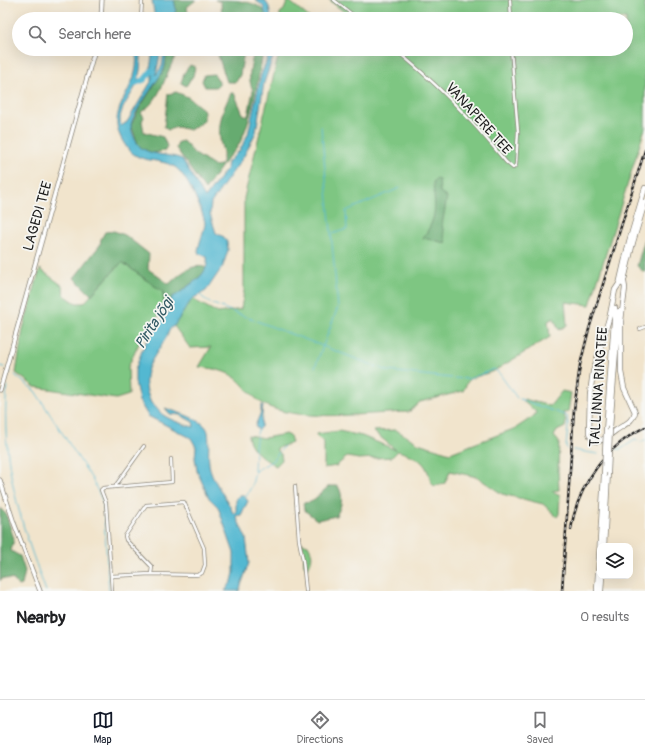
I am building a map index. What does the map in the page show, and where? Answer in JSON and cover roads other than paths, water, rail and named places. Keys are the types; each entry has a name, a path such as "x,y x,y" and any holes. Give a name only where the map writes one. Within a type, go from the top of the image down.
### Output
{"highway":[{"name":"TALLINNA RINGTEE","path":"597,591 612,329 629,242 645,188"},
{"name":"TALLINNA RINGTEE","path":"604,543 616,331 621,283 645,202"},
{"path":"621,283 625,288 621,321 621,372 624,388 635,412 630,422 602,441 596,441 592,439 589,432 591,382 595,362 610,315 615,290 621,283"},
{"path":"601,591 602,579"}],"street":[{"path":"101,12 102,0"},
{"path":"141,12 142,0"},
{"path":"334,0 349,12"},
{"path":"510,0 510,12"},
{"name":"LAGEDI TEE","path":"0,390 93,56"},
{"name":"VANAPERE TEE","path":"403,56 416,66 470,119 506,162 513,168 516,165 518,132 511,56"},
{"path":"640,329 645,328"},
{"path":"116,486 144,446"},
{"path":"112,591 106,503 101,490 103,488 116,486 172,482 171,459"},
{"path":"0,480 14,523 40,591"},
{"path":"296,486 299,540 306,591"},
{"path":"111,576 152,574 197,575 203,571 205,559 204,548 184,502 146,505 125,536 126,540 152,567 152,574"}],"water":[{"path":"152,0 174,0 175,12 154,12"},
{"path":"255,0 265,0 270,12 265,12 263,6"},
{"path":"136,56 141,56 138,80 121,114 121,126 127,122 152,80 150,70 152,56 160,56 156,75 162,66 163,56 166,56 164,68 160,76 132,120 132,131 137,142 143,149 152,153 182,159 205,198 227,168 228,162 240,150 248,134 261,75 268,56 274,56 264,83 256,132 244,156 211,203 210,214 216,233 224,237 227,242 228,250 223,266 206,291 192,299 172,327 151,362 146,376 147,393 151,403 162,414 166,417 194,427 193,422 180,415 170,414 165,408 196,420 206,427 209,437 210,469 233,513 236,513 236,498 243,495 248,501 241,515 236,516 246,538 249,563 239,591 225,591 232,581 234,573 234,553 218,507 209,498 197,471 195,458 196,447 191,438 148,416 139,401 135,382 135,370 143,348 151,333 169,312 172,297 180,293 202,275 207,262 207,257 198,253 205,226 204,217 198,202 184,177 175,167 133,154 121,138 117,127 117,117 120,107 134,78"},
{"path":"263,405 261,427 258,430 255,426 261,412 261,406"}],"waterway":[{"name":"Pirita jõgi","path":"136,83 144,80 153,69"},
{"path":"315,367 338,307 321,126"},
{"path":"332,234 347,229 346,211 400,188"},
{"path":"200,295 208,302 246,317"},
{"path":"249,318 388,371 451,378"},
{"path":"0,366 4,367"},
{"path":"454,378 469,379 494,369 499,373 517,398"},
{"path":"15,375 35,391 92,479 103,502 109,591"},
{"path":"7,386 6,440 9,466 20,516 46,591"},
{"path":"520,399 567,416 568,425 566,447 569,450"},
{"path":"257,434 258,430"},
{"path":"255,471 255,444 257,436"},
{"path":"617,449 621,449 635,440 641,442 645,440"},
{"path":"252,485 255,471 272,461 284,446"},
{"path":"573,450 598,454"},
{"path":"246,497 251,487"}],"railway":[{"path":"562,591 574,410 580,365 589,329 645,150"},
{"path":"571,529 580,497 596,469 606,456 618,445 645,427"}]}
